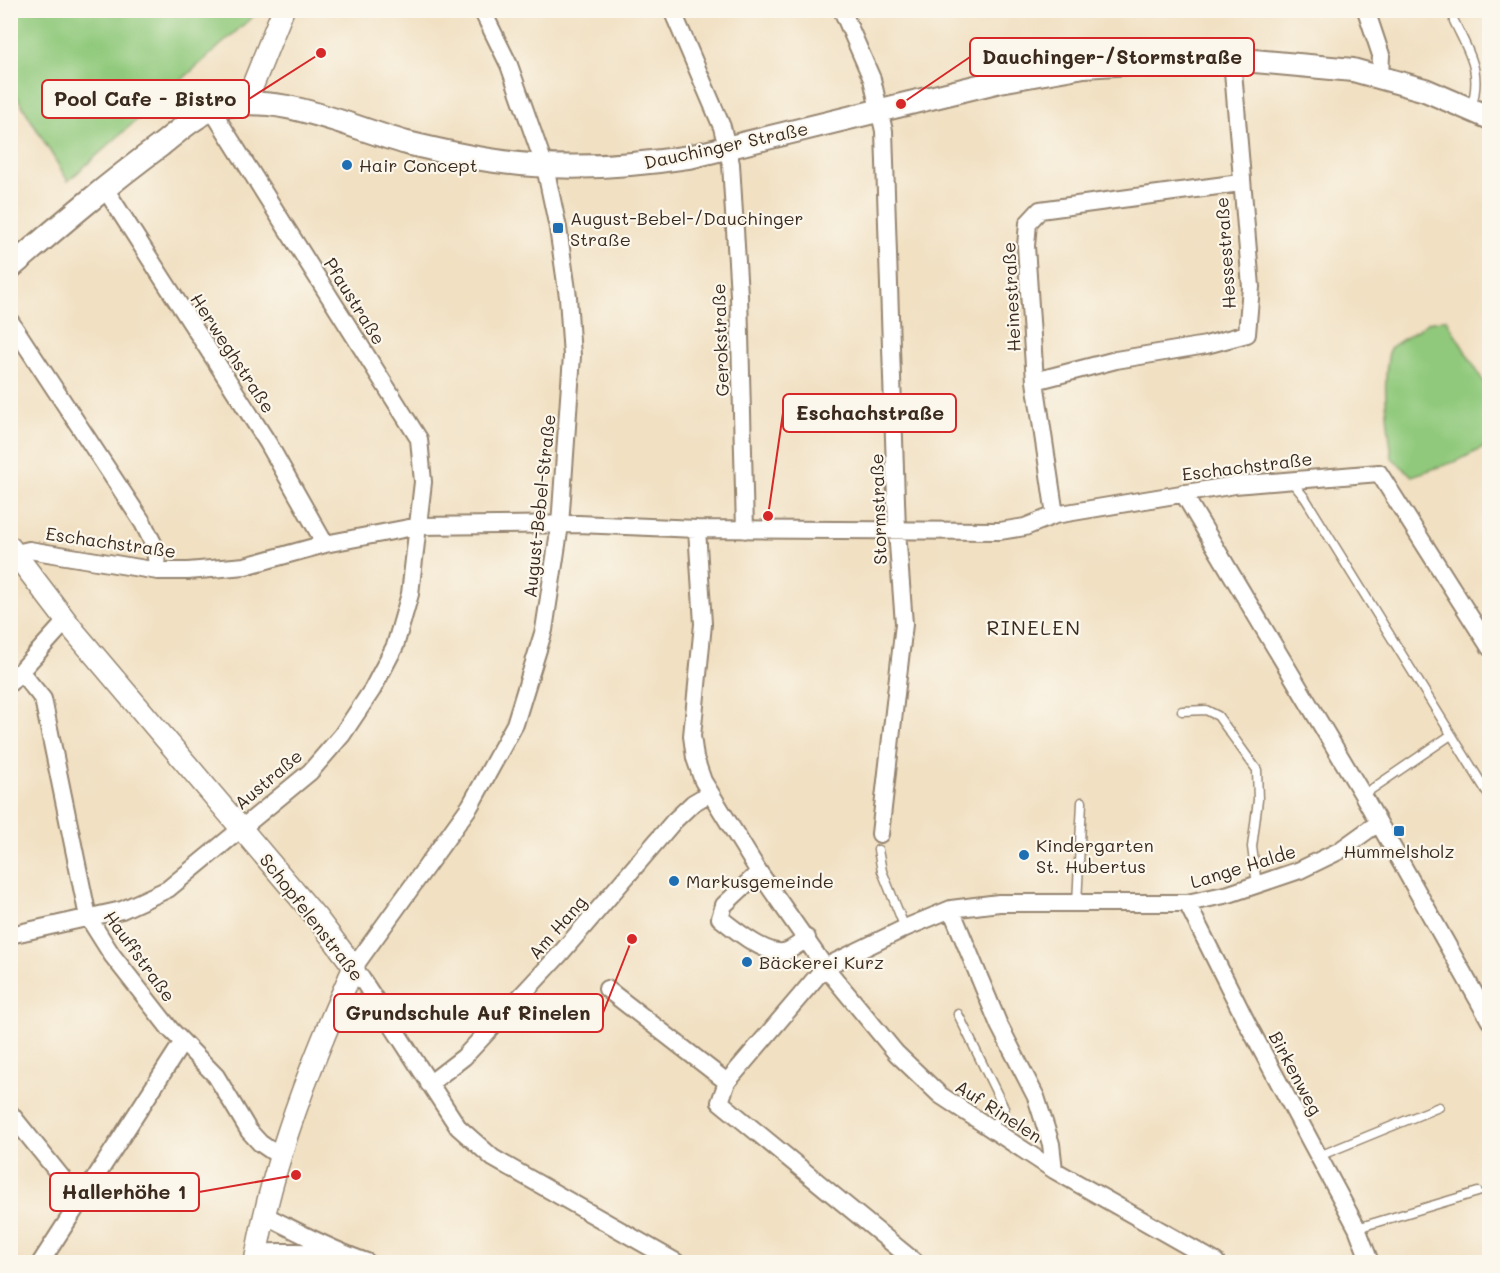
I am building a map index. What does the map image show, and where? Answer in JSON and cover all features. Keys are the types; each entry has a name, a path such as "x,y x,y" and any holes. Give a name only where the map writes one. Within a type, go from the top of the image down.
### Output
{"main road":[{"name":"Dauchinger Straße","path":"10,268 104,187 212,110 246,102 278,105 418,145 495,161 545,167 580,168 645,164 727,148 1000,81 1083,66 1232,59 1353,70 1425,90 1480,114"}],"street":[{"path":"246,102 283,10"},
{"name":"August-Bebel-Straße","path":"354,967 470,806 514,724 544,630 560,525 572,356 568,297 545,167 509,65 482,10"},
{"name":"Gerokstraße","path":"672,10 722,126 731,164 739,295 745,530"},
{"name":"Stormstraße","path":"842,10 872,79 880,110 884,131 888,212 897,531 904,624 879,842"},
{"path":"1366,10 1381,55 1380,77"},
{"name":"Hessestraße","path":"1035,381 1116,360 1206,345 1247,334 1251,287 1240,183 1232,59"},
{"name":"Pfaustraße","path":"212,110 419,439 423,482 418,526"},
{"name":"Heinestraße","path":"1055,515 1035,381 1026,246 1028,223 1040,210 1240,183"},
{"name":"Herweghstraße","path":"104,187 268,443 325,543"},
{"path":"10,321 142,523 154,545 158,571"},
{"name":"Eschachstraße","path":"13,550 29,550 158,571 245,566 325,543 418,526 560,525 745,530 1000,531 1025,527 1055,515 1235,485 1379,473 1490,648"},
{"path":"1183,494 1363,795 1490,1021"},
{"name":"Austraße","path":"10,935 122,910 168,889 310,772 342,735 372,690 395,646 410,594 418,526"},
{"name":"Auf Rinelen","path":"697,529 703,624 692,736 695,758 710,793 759,872 825,967 896,1053 933,1088 1054,1170 1216,1263"},
{"name":"Schopfelenstraße","path":"13,550 67,620 354,967 458,1127 494,1158 676,1263"},
{"path":"15,677 67,620"},
{"name":"Hauffstraße","path":"15,677 43,699 88,917 112,955 182,1042 216,1076 249,1131 260,1143 282,1158"},
{"name":"Am Hang","path":"429,1084 464,1058 561,953 674,821 693,803 710,793"},
{"name":"Lange Halde","path":"915,1263 720,1102 727,1082 825,967 905,928 951,909 999,903 1187,903 1257,885 1300,870 1339,851 1378,823"},
{"path":"759,872 724,905 720,918 738,933 774,953 788,951 807,938"},
{"name":"Birkenweg","path":"1187,903 1247,1023 1357,1228 1370,1263"},
{"path":"951,909 999,1025 1036,1097 1051,1144 1054,1170"},
{"path":"333,1251 256,1258 282,1158 317,1048 354,967"},
{"path":"607,989 727,1082"},
{"path":"41,1263 182,1042"},
{"path":"10,1113 80,1200"},
{"path":"266,1216 317,1239 333,1251 367,1263"}],"lane":[{"path":"1454,21 1476,73 1480,114"},
{"path":"1291,480 1311,508 1490,797"},
{"path":"1182,711 1206,710 1218,716 1257,770 1258,800 1252,847 1257,885"},
{"path":"1363,795 1451,735"},
{"path":"1077,904 1082,802"},
{"name":"Stormstraße","path":"879,842 882,871 905,928"},
{"path":"958,1014 1004,1108 991,1129"},
{"path":"1319,1156 1439,1107"},
{"path":"1357,1228 1478,1192"}],"green space":[{"path":"11,10 259,11 68,181 11,87"},
{"path":"1446,319 1489,391 1489,445 1457,461 1412,476 1392,458 1386,389 1390,348 1429,322"}],"place":[{"name":"Pool Cafe - Bistro","path":"321,53"},
{"name":"Dauchinger-/Stormstraße","path":"901,104"},
{"name":"Hair Concept","path":"347,165"},
{"name":"August-Bebel-/Dauchinger Straße","path":"558,228"},
{"name":"Eschachstraße","path":"768,516"},
{"name":"Hummelsholz","path":"1399,831"},
{"name":"Kindergarten St. Hubertus","path":"1024,855"},
{"name":"Markusgemeinde","path":"674,881"},
{"name":"Grundschule Auf Rinelen","path":"632,939"},
{"name":"Bäckerei Kurz","path":"747,962"},
{"name":"Hallerhöhe 1","path":"296,1175"}],"district":[{"name":"RINELEN","path":"1034,627"}]}
